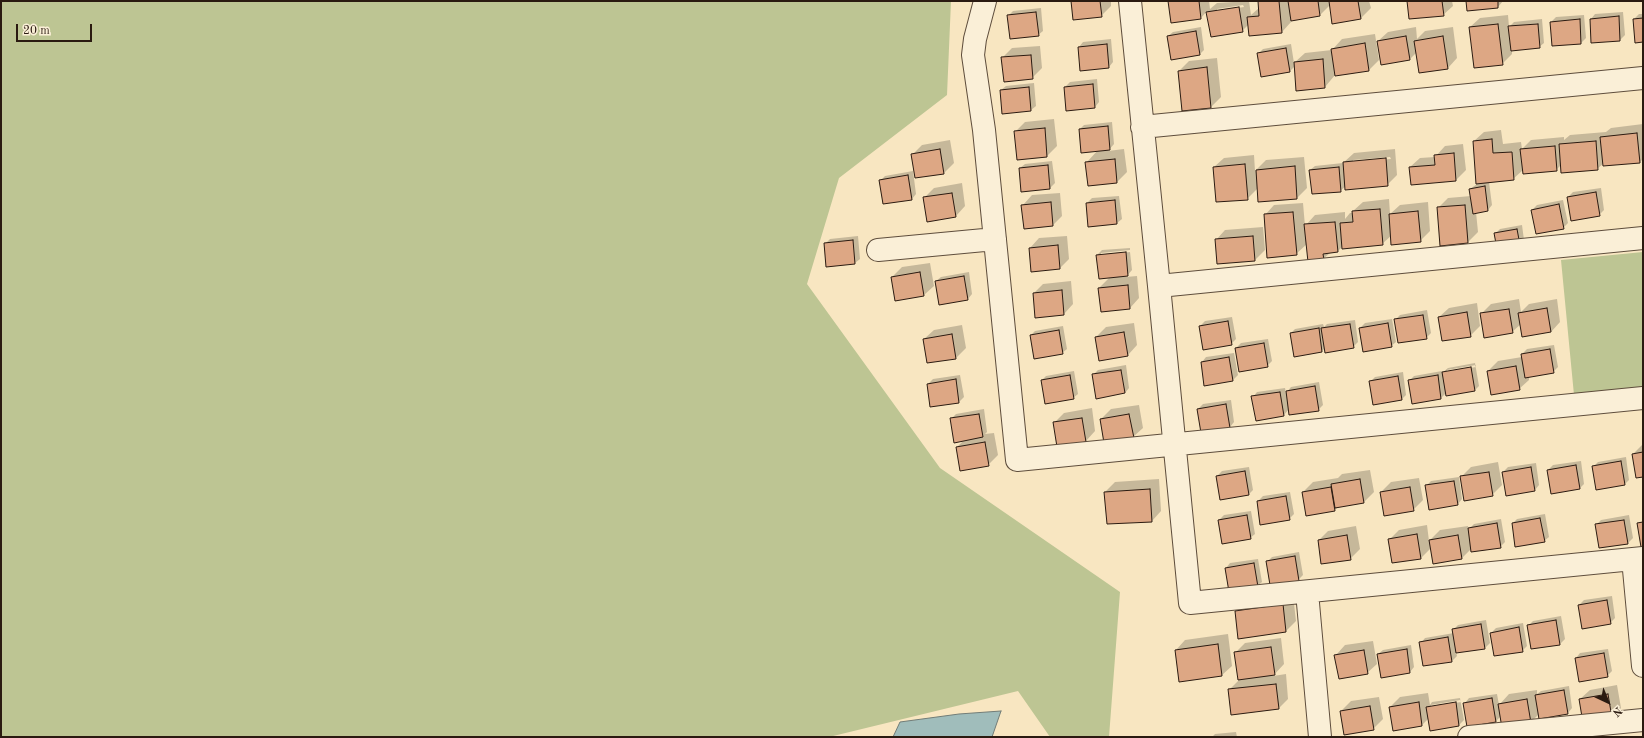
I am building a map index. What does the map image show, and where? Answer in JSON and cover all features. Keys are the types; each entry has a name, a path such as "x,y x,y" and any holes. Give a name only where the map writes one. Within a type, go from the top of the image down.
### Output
{"street":[{"path":"985,1 975,39 973,55 984,130 1017,460 1643,398"},
{"path":"1130,1 1142,127 1160,286 1190,603 1638,558 1643,666"},
{"path":"1142,127 1643,78"},
{"path":"1160,286 1643,238"},
{"path":"878,250 995,239"},
{"path":"1307,592 1320,737"},
{"path":"1469,737 1643,720"}],"green space":[{"path":"1,1 951,1 947,95 839,178 807,284 940,468 1120,592 1109,737 1050,737 1018,691 829,737 1,737"},
{"path":"1643,252 1643,388 1574,395 1561,260"}],"water":[{"path":"1001,711 992,737 893,737 900,722 959,714"}],"building":[{"path":"1071,1 1100,1 1102,17 1073,20"},
{"path":"1168,1 1199,1 1201,19 1171,23"},
{"path":"1258,1 1279,1 1282,33 1249,36 1247,17 1259,16"},
{"path":"1288,1 1318,1 1320,16 1291,21"},
{"path":"1329,1 1358,1 1361,19 1332,24"},
{"path":"1407,1 1442,1 1444,16 1409,19"},
{"path":"1466,1 1498,1 1498,8 1467,11"},
{"path":"1239,7 1243,32 1211,37 1206,12"},
{"path":"1036,12 1039,36 1010,39 1007,15"},
{"path":"1619,16 1620,41 1591,43 1590,19"},
{"path":"1643,18 1643,42 1635,43 1633,19"},
{"path":"1580,19 1581,44 1552,46 1550,22"},
{"path":"1498,24 1503,65 1474,68 1469,27"},
{"path":"1538,24 1540,48 1511,51 1508,26"},
{"path":"1196,31 1200,55 1171,60 1167,36"},
{"path":"1406,36 1410,60 1381,65 1377,41"},
{"path":"1443,36 1448,69 1419,73 1414,41"},
{"path":"1365,43 1369,71 1335,76 1331,49"},
{"path":"1107,44 1109,68 1080,71 1078,47"},
{"path":"1286,48 1290,72 1261,77 1257,53"},
{"path":"1031,55 1033,79 1004,82 1001,57"},
{"path":"1323,59 1325,88 1296,91 1294,62"},
{"path":"1207,67 1211,108 1182,111 1178,71"},
{"path":"1093,84 1095,108 1066,111 1064,87"},
{"path":"1029,87 1031,111 1002,114 1000,90"},
{"path":"1108,126 1110,150 1081,153 1079,129"},
{"path":"1045,128 1047,157 1017,160 1014,131"},
{"path":"1637,133 1640,163 1603,166 1600,137"},
{"path":"1492,139 1493,153 1512,152 1514,180 1476,184 1473,141"},
{"path":"1596,141 1598,170 1561,173 1559,144"},
{"path":"1555,146 1557,171 1523,174 1520,149"},
{"path":"940,149 944,174 915,178 911,154"},
{"path":"1454,153 1456,181 1411,185 1409,167 1435,165 1434,155"},
{"path":"1386,158 1388,186 1345,190 1343,162"},
{"path":"1115,159 1117,183 1088,186 1085,162"},
{"path":"1245,164 1248,200 1216,202 1213,167"},
{"path":"1048,165 1050,189 1021,192 1019,168"},
{"path":"1295,166 1297,199 1258,202 1256,170"},
{"path":"1339,167 1341,192 1312,194 1309,170"},
{"path":"908,175 912,200 883,204 879,180"},
{"path":"1485,186 1488,211 1473,214 1469,189"},
{"path":"1596,192 1600,216 1571,221 1567,197"},
{"path":"952,193 956,217 927,222 923,197"},
{"path":"1115,200 1117,224 1088,227 1086,203"},
{"path":"1051,202 1053,226 1024,229 1021,205"},
{"path":"1559,204 1564,229 1536,234 1531,210"},
{"path":"1465,205 1468,243 1440,246 1437,207"},
{"path":"1380,209 1383,245 1342,249 1340,223 1353,222 1352,211"},
{"path":"1418,211 1421,242 1391,245 1389,214"},
{"path":"1293,212 1297,255 1267,258 1264,214"},
{"path":"1335,222 1338,252 1323,254 1324,260 1308,262 1304,224"},
{"path":"1517,229 1520,245 1497,249 1494,233"},
{"path":"1253,236 1255,261 1217,264 1215,239"},
{"path":"853,240 855,264 826,267 824,243"},
{"path":"1058,245 1060,269 1031,272 1029,248"},
{"path":"1126,252 1128,276 1099,279 1096,255"},
{"path":"920,272 924,296 895,301 891,277"},
{"path":"964,276 968,300 939,305 935,281"},
{"path":"1128,285 1130,309 1101,312 1098,288"},
{"path":"1062,290 1064,315 1035,318 1033,293"},
{"path":"1547,308 1551,332 1522,337 1518,313"},
{"path":"1509,309 1513,333 1484,338 1480,313"},
{"path":"1467,312 1471,337 1442,341 1438,317"},
{"path":"1423,315 1427,339 1398,343 1394,319"},
{"path":"1228,321 1232,345 1203,350 1199,326"},
{"path":"1388,323 1392,347 1363,352 1359,328"},
{"path":"1350,324 1354,348 1325,353 1321,328"},
{"path":"1319,328 1322,352 1294,357 1290,333"},
{"path":"1059,330 1063,354 1034,359 1030,335"},
{"path":"1124,332 1128,356 1099,361 1095,337"},
{"path":"952,334 956,359 927,363 923,339"},
{"path":"1264,343 1268,367 1239,372 1235,348"},
{"path":"1550,349 1554,373 1525,378 1521,354"},
{"path":"1229,357 1233,381 1204,386 1201,362"},
{"path":"1516,366 1520,390 1491,395 1487,371"},
{"path":"1471,367 1475,391 1446,396 1442,372"},
{"path":"1121,370 1125,393 1096,399 1092,374"},
{"path":"1070,375 1074,399 1045,404 1041,380"},
{"path":"1438,375 1441,399 1412,404 1408,380"},
{"path":"1398,376 1402,400 1373,405 1369,381"},
{"path":"956,379 959,403 930,407 927,384"},
{"path":"1315,386 1319,411 1289,415 1286,391"},
{"path":"1280,392 1284,416 1256,421 1251,396"},
{"path":"1226,404 1230,428 1201,433 1197,409"},
{"path":"979,414 983,437 954,443 950,418"},
{"path":"1129,414 1134,438 1104,443 1100,419"},
{"path":"1082,418 1086,442 1057,447 1053,422"},
{"path":"985,442 989,466 960,471 956,447"},
{"path":"1643,452 1643,477 1636,478 1632,454"},
{"path":"1621,461 1625,485 1596,490 1592,466"},
{"path":"1576,465 1580,489 1551,494 1547,470"},
{"path":"1531,467 1535,491 1506,496 1502,472"},
{"path":"1245,471 1249,495 1220,500 1216,476"},
{"path":"1489,472 1493,496 1464,501 1460,476"},
{"path":"1360,479 1364,503 1335,508 1331,484"},
{"path":"1454,481 1458,505 1429,510 1425,485"},
{"path":"1331,487 1335,511 1306,516 1302,492"},
{"path":"1410,487 1414,511 1384,516 1380,492"},
{"path":"1150,489 1152,522 1107,524 1104,492"},
{"path":"1286,496 1290,520 1260,525 1257,501"},
{"path":"1247,515 1251,539 1222,544 1218,520"},
{"path":"1540,518 1545,542 1515,547 1512,523"},
{"path":"1624,520 1628,544 1599,548 1595,524"},
{"path":"1643,522 1643,547 1641,547 1637,523"},
{"path":"1497,523 1501,548 1471,552 1468,528"},
{"path":"1417,534 1421,559 1392,563 1388,539"},
{"path":"1347,535 1351,560 1321,564 1318,540"},
{"path":"1458,535 1462,559 1433,564 1429,540"},
{"path":"1295,556 1299,581 1270,585 1266,561"},
{"path":"1254,563 1258,587 1229,592 1225,568"},
{"path":"1607,600 1611,624 1582,629 1578,605"},
{"path":"1283,604 1286,632 1238,639 1235,611"},
{"path":"1556,620 1560,645 1531,649 1527,625"},
{"path":"1481,624 1485,649 1456,653 1452,629"},
{"path":"1519,627 1523,652 1494,656 1490,633"},
{"path":"1448,637 1452,662 1423,666 1419,642"},
{"path":"1218,644 1222,676 1179,682 1175,650"},
{"path":"1271,647 1275,675 1238,680 1234,652"},
{"path":"1407,649 1410,673 1381,678 1377,654"},
{"path":"1364,650 1368,674 1339,679 1334,655"},
{"path":"1604,653 1608,677 1579,682 1575,658"},
{"path":"1276,684 1279,709 1231,715 1228,689"},
{"path":"1564,690 1568,714 1539,719 1535,695"},
{"path":"1608,694 1612,718 1583,723 1579,699"},
{"path":"1492,698 1496,722 1467,727 1463,703"},
{"path":"1527,699 1531,723 1502,728 1498,704"},
{"path":"1419,702 1422,726 1393,731 1389,707"},
{"path":"1456,702 1459,726 1430,731 1426,707"},
{"path":"1370,706 1374,730 1344,735 1340,711"}]}
